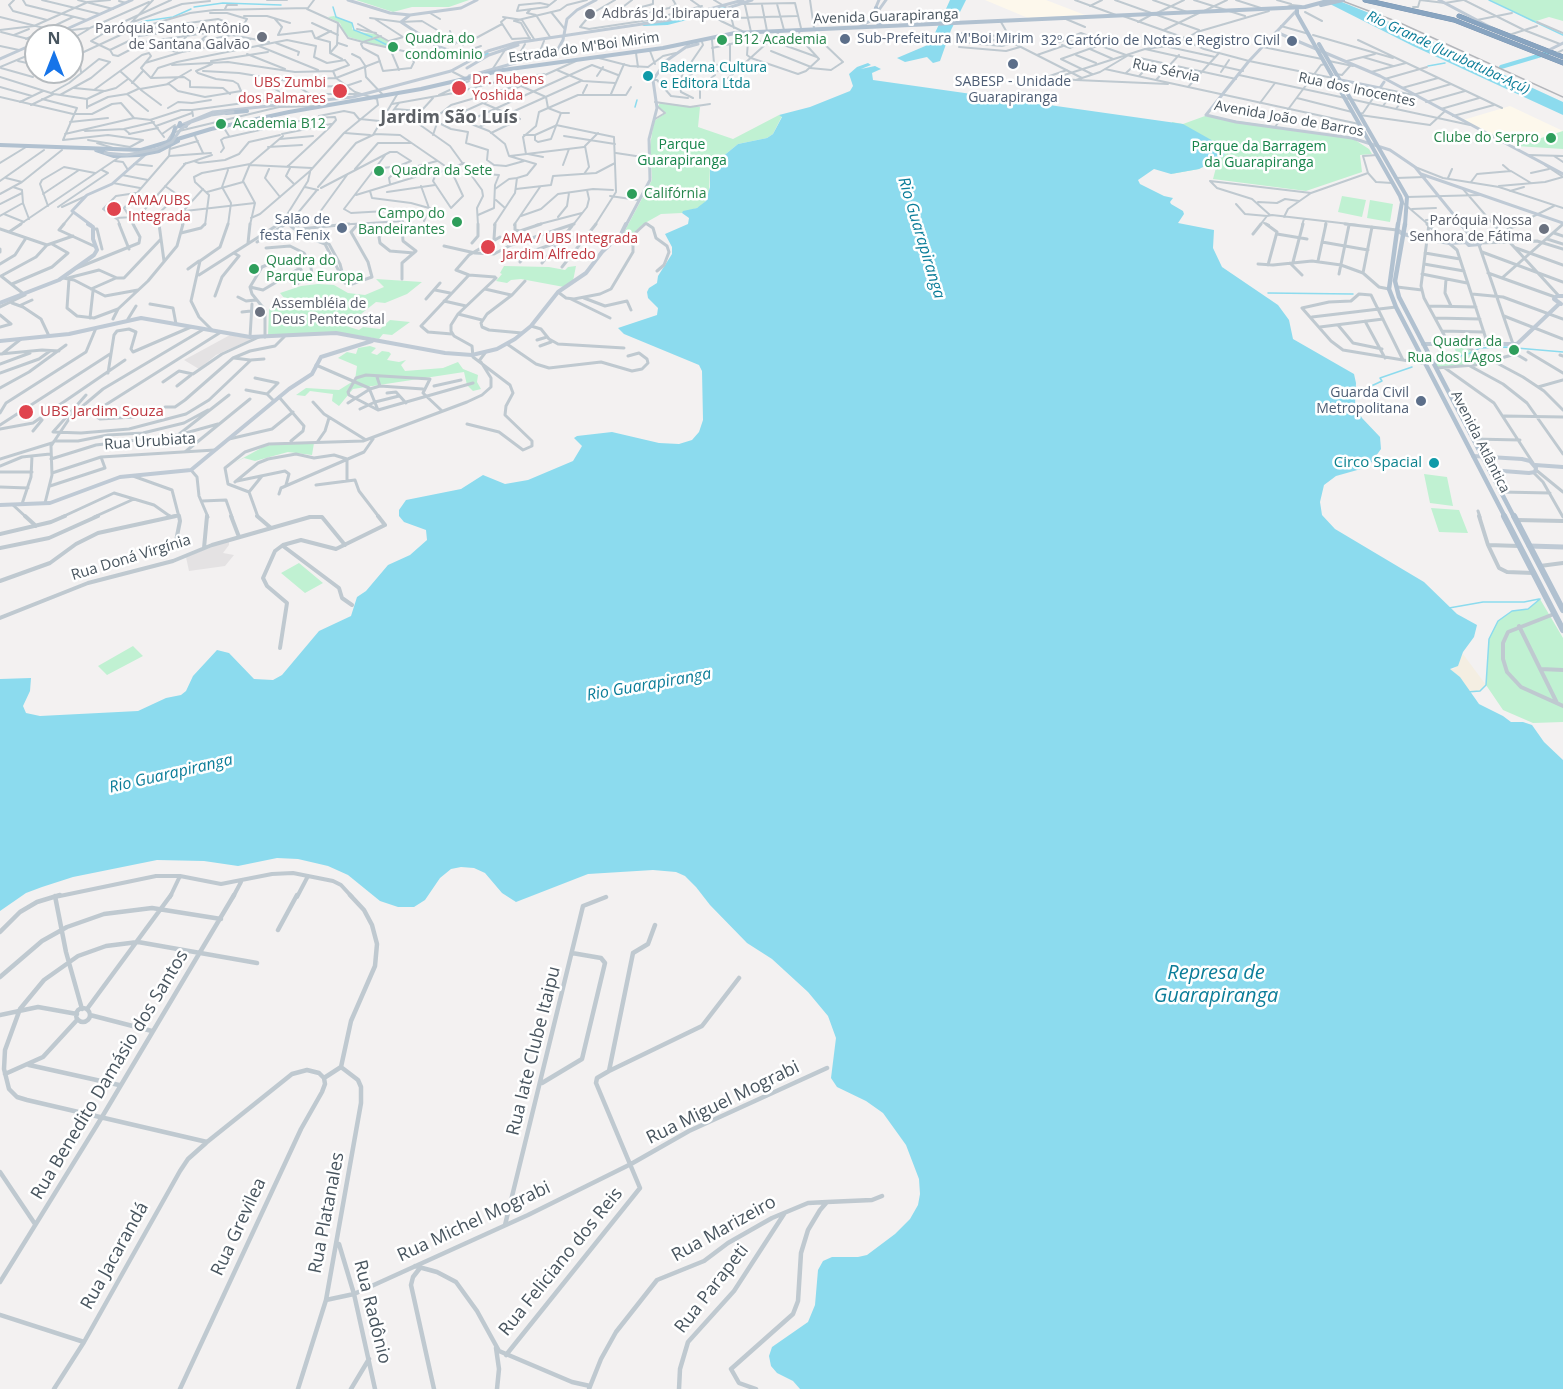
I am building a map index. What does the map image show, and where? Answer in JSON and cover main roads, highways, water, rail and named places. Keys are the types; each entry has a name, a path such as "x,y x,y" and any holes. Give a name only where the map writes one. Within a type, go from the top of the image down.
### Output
{"highway":[{"path":"1365,0 1479,22"},
{"path":"1372,0 1479,22 1548,53 1563,63"},
{"path":"1445,16 1460,17"},
{"path":"1445,16 1516,45 1563,57"},
{"path":"1509,42 1523,41"},
{"path":"1516,45 1523,41"}],"main road":[{"path":"79,24 132,0"},
{"path":"348,0 390,13 410,15 461,8 477,0"},
{"path":"468,78 514,62 557,51 563,37 563,26 574,11 596,0"},
{"path":"170,145 177,127 192,113 380,91 466,68 488,51 630,23 665,21 729,9 752,0"},
{"path":"880,26 876,21 883,0"},
{"path":"865,26 873,20 883,0"},
{"path":"1331,0 1291,15 1276,32 1314,47 1324,57 1359,124 1407,197 1410,207 1403,234"},
{"path":"1319,4 1343,0"},
{"path":"1439,0 1479,22"},
{"path":"410,15 401,22 439,47 468,56 485,58 504,48 531,39 673,23 723,6 746,3"},
{"path":"1284,9 1291,15"},
{"name":"Avenida Guarapiranga","path":"1284,9 1303,9"},
{"path":"1303,9 1297,14 1351,99 1373,146"},
{"name":"Avenida Guarapiranga","path":"967,23 1303,9"},
{"path":"865,26 879,10"},
{"name":"Avenida Guarapiranga","path":"701,43 738,31 800,31 814,28 1267,10"},
{"path":"873,20 880,26"},
{"path":"1001,22 1007,20"},
{"name":"Avenida Guarapiranga","path":"711,39 741,34 880,26"},
{"name":"Avenida João de Barros","path":"1276,32 1206,113 1224,120 1352,138 1362,142"},
{"path":"1311,35 1314,47"},
{"path":"0,341 49,336 141,318 250,337 336,333 420,350 472,355 485,353 507,344 531,326 558,292 586,273 606,248 621,234 651,180 649,139 655,119 656,104 653,81 661,66 676,52 711,39"},
{"name":"Estrada do M'Boi Mirim","path":"0,147 88,147 125,151 170,145 186,136 299,112 377,99 468,78 711,39"},
{"name":"Estrada do M'Boi Mirim","path":"25,148 96,150 121,156 142,155 211,129 322,106 420,91 503,70 685,47 701,43"},
{"path":"1548,53 1562,44"},
{"path":"2,57 24,48"},
{"path":"488,51 497,52"},
{"path":"1324,57 1332,55 1347,61 1414,95"},
{"path":"380,91 451,71 479,57"},
{"path":"1333,78 1380,88 1384,79"},
{"path":"1384,79 1563,176"},
{"path":"96,150 127,155 157,149 172,142 181,129 191,122 211,115 291,104 335,102 358,95"},
{"path":"186,136 181,134 188,127 208,117 247,111"},
{"path":"177,127 213,112"},
{"path":"177,127 188,127"},
{"path":"1362,142 1394,152 1415,167 1474,243"},
{"name":"Avenida Atlântica","path":"1373,146 1402,202 1389,289 1396,307 1563,630"},
{"path":"0,305 24,293 66,278 94,255 98,250 91,224 73,213 74,208 89,195 113,183 142,155"},
{"path":"1528,155 1563,176"},
{"path":"1422,175 1425,170"},
{"path":"1422,175 1463,189 1468,193 1481,195 1563,224"},
{"path":"1397,232 1450,243 1474,243"},
{"name":"Avenida Atlântica","path":"1403,234 1396,287 1401,302 1563,610"},
{"path":"1414,341 1424,344 1463,345 1520,342 1562,304 1554,299 1559,296"},
{"path":"1,505 59,501 95,485 129,475 144,476 191,470 279,397 312,374 315,365 327,354 374,341"},
{"path":"1473,456 1524,459 1536,468"},
{"path":"1478,464 1490,471 1563,469"},
{"path":"1515,536 1522,544 1529,546 1563,547"}],"water":[{"path":"950,0 966,0 951,30 940,61 933,63 927,57 905,62 897,58 930,44"},
{"name":"Rio Grande (Jurubatuba-Açú)","path":"1322,0 1337,0 1374,15 1563,102 1563,115 1413,46"},
{"name":"Represa de Guarapiranga","path":"868,63 871,65 861,69 875,66 881,69 872,73 873,80 1183,124 1222,146 1225,151 1224,156 1199,169 1171,174 1154,169 1138,180 1140,184 1173,198 1171,204 1184,214 1178,223 1214,230 1213,248 1222,267 1278,305 1289,320 1293,339 1354,374 1355,405 1362,418 1380,437 1381,449 1368,467 1336,476 1324,485 1320,502 1322,515 1335,529 1424,582 1457,614 1477,625 1474,637 1463,652 1458,666 1450,669 1460,677 1479,704 1511,722 1532,725 1544,742 1563,760 1563,1389 800,1389 793,1381 777,1373 771,1366 769,1356 772,1347 808,1322 815,1305 818,1270 823,1261 832,1257 867,1255 895,1234 910,1219 918,1205 919,1179 906,1145 883,1113 866,1101 837,1087 831,1078 836,1038 828,1016 808,992 772,959 747,943 685,876 676,872 653,870 588,874 516,902 502,893 485,873 474,868 461,867 451,869 440,878 425,900 414,907 398,907 380,901 348,875 328,866 298,859 277,858 238,866 204,861 157,860 73,877 42,887 26,893 0,911 0,679 31,678 30,691 23,706 26,713 40,716 138,711 166,698 181,695 186,691 193,676 217,650 229,653 254,679 273,680 282,675 319,631 351,616 357,597 366,591 388,565 410,555 427,540 426,530 404,522 399,516 399,510 406,500 461,489 483,475 505,484 528,480 573,461 582,446 574,438 577,436 612,432 659,443 679,444 692,440 699,432 703,420 702,371 699,365 624,334 618,328 657,315 658,308 648,298 647,292 657,283 658,276 672,254 672,247 665,234 688,224 689,218 682,213 683,211 697,208 706,201 710,187 710,167 738,144 767,138 773,134 782,117 779,115 810,107 850,91 853,86 849,74 857,67"}],"waterway":[{"path":"1489,0 1563,35"},
{"path":"194,7 223,3 281,5"},
{"path":"333,7 336,17 352,23 354,30 372,37"},
{"path":"712,12 724,8"},
{"path":"133,26 145,21 173,17 191,9"},
{"path":"644,24 667,23 702,14"},
{"path":"375,39 389,46"},
{"name":"Rio Grande (Jurubatuba-Açú)","path":"1501,67 1548,53"},
{"path":"482,57 487,54"},
{"name":"Rio Grande (Jurubatuba-Açú)","path":"1428,66 1445,63"},
{"path":"635,107 637,100"},
{"path":"1268,293 1353,294"},
{"path":"1434,360 1466,355 1480,348 1505,347 1563,352"},
{"path":"1354,394 1382,381 1380,378 1412,367"},
{"path":"1449,608 1483,602 1524,602 1539,599"},
{"path":"1467,692 1480,691 1486,685 1489,639 1498,621 1512,611 1528,609 1540,599"}],"railway":[{"path":"1340,0 1398,22 1563,97"}],"place":[{"name":"Adbrás Jd. Ibirapuera","path":"590,14"},
{"name":"Paróquia Santo Antônio de Santana Galvão","path":"262,37"},
{"name":"Sub-Prefeitura M'Boi Mirim","path":"845,39"},
{"name":"B12 Academia","path":"722,40"},
{"name":"32º Cartório de Notas e Registro Civil","path":"1292,41"},
{"name":"Quadra do condominio","path":"393,47"},
{"name":"SABESP - Unidade Guarapiranga","path":"1013,64"},
{"name":"Baderna Cultura e Editora Ltda","path":"648,76"},
{"name":"Dr. Rubens Yoshida","path":"459,88"},
{"name":"UBS Zumbi dos Palmares","path":"340,91"},
{"name":"Academia B12","path":"221,124"},
{"name":"Clube do Serpro","path":"1551,138"},
{"name":"Quadra da Sete","path":"379,171"},
{"name":"Califórnia","path":"632,194"},
{"name":"AMA/UBS Integrada","path":"114,209"},
{"name":"Campo do Bandeirantes","path":"457,222"},
{"name":"Salão de festa Fenix","path":"342,228"},
{"name":"Paróquia Nossa Senhora de Fátima","path":"1544,229"},
{"name":"AMA / UBS Integrada Jardim Alfredo","path":"488,247"},
{"name":"Quadra do Parque Europa","path":"254,269"},
{"name":"Assembléia de Deus Pentecostal","path":"260,312"},
{"name":"Quadra da Rua dos LAgos","path":"1514,350"},
{"name":"Guarda Civil Metropolitana","path":"1421,401"},
{"name":"UBS Jardim Souza","path":"26,412"},
{"name":"Circo Spacial","path":"1434,463"}],"district":[{"name":"Jardim São Luís","path":"449,118"}],"park label":[{"name":"Parque Guarapiranga","path":"682,154"},
{"name":"Parque da Barragem da Guarapiranga","path":"1259,156"}],"water label":[{"name":"Rio Guarapiranga","path":"921,238"},
{"name":"Rio Guarapiranga","path":"649,685"},
{"name":"Rio Guarapiranga","path":"171,774"}]}
